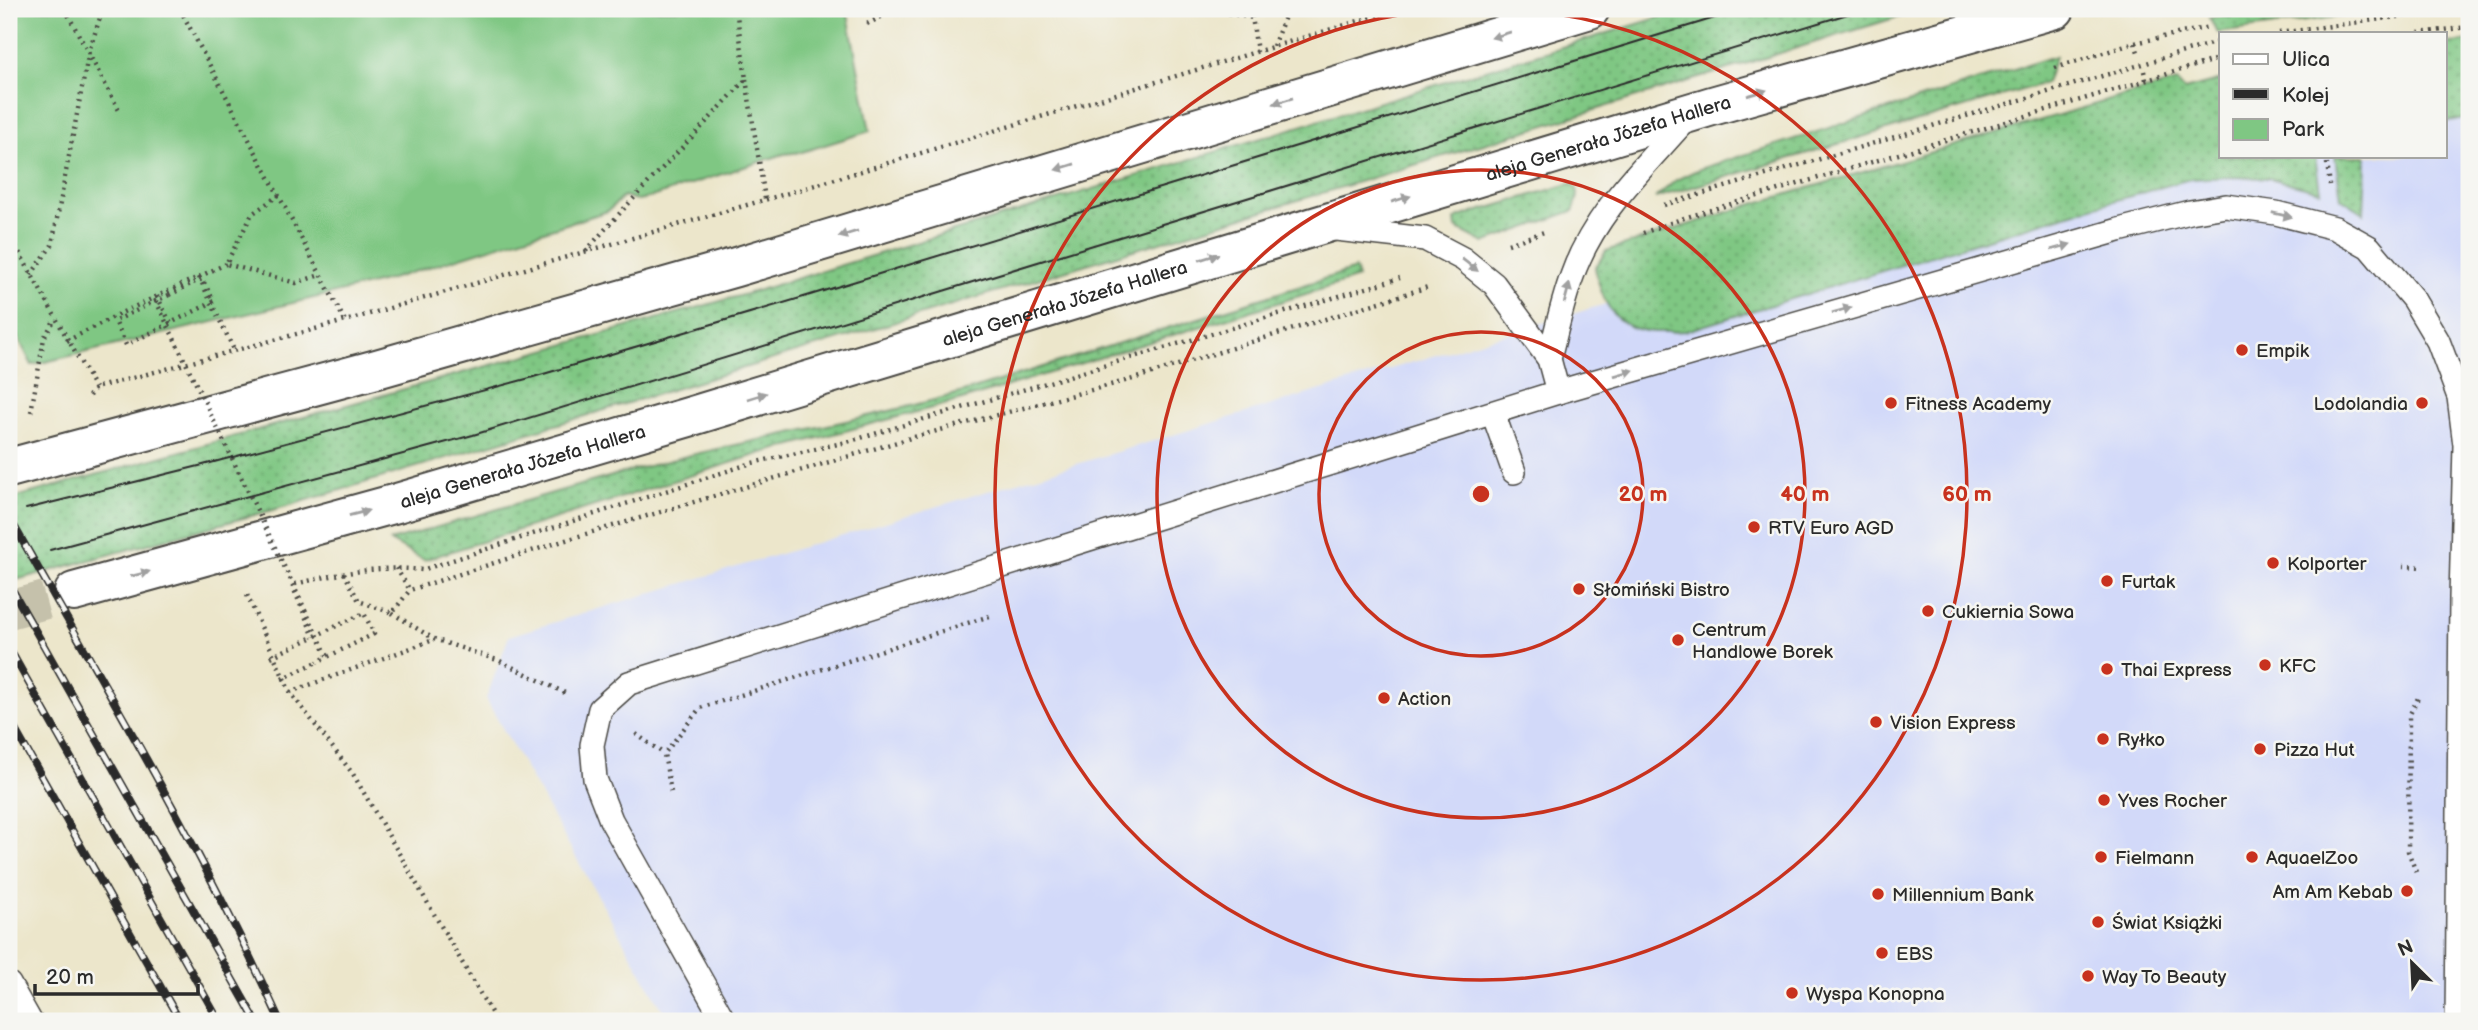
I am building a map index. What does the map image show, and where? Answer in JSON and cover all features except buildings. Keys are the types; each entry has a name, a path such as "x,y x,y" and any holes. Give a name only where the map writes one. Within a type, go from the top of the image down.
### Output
{"main road":[{"path":"9,468 373,370 736,267 1590,9"},
{"name":"aleja Generała Józefa Hallera","path":"74,592 397,503 679,420 1312,226 2054,9"}],"lane":[{"path":"1549,359 1571,277 1581,254 1609,206 1691,113"},
{"path":"724,1021 611,820 595,779 592,745 600,709 629,682 1558,392 2190,212 2226,206 2276,213 2335,228 2369,247 2413,299 2438,341 2459,397 2465,445 2465,598 2457,1021"},
{"path":"1312,226 1425,239 1454,253 1492,283 1549,359 1558,392"},
{"path":"1493,413 1505,453 1514,472"},
{"path":"9,984 30,1021"}],"path":[{"path":"9,16 23,9"},
{"path":"65,9 121,114"},
{"path":"31,275 52,245 89,51 103,9"},
{"path":"180,9 345,321"},
{"path":"736,9 765,199"},
{"path":"866,24 897,9"},
{"path":"1208,9 1252,18"},
{"path":"1251,9 1257,52"},
{"path":"1273,47 1288,9"},
{"path":"9,233 94,388 345,321 765,199 1398,9"},
{"path":"2286,32 2456,9"},
{"path":"2055,68 2135,43 2209,27"},
{"path":"2426,32 2469,27"},
{"path":"1660,206 2219,42"},
{"path":"2135,43 2139,55"},
{"path":"1581,254 1684,218 2219,59"},
{"path":"2144,71 2146,80"},
{"path":"585,251 746,79"},
{"path":"2326,158 2330,186"},
{"path":"67,341 119,314 143,303 156,298 202,279 214,301 126,345 115,321 156,298 168,291 226,264 252,214 279,195"},
{"path":"1506,245 1555,229"},
{"path":"226,264 296,283 320,275"},
{"path":"199,276 234,350"},
{"path":"314,637 292,585 344,573 395,567 422,570 752,463 847,442 1405,277"},
{"path":"392,613 410,590 569,539 901,441 1133,379 1441,283 1460,289 1492,283"},
{"path":"156,298 171,324"},
{"path":"156,298 328,657"},
{"path":"30,416 44,338 55,319"},
{"path":"395,567 410,590"},
{"path":"2426,577 2427,567"},
{"path":"344,573 359,601 392,613 434,639 500,661 564,693"},
{"path":"247,594 290,692 353,774 496,1021"},
{"path":"671,792 664,754 700,708 1003,611"},
{"path":"364,613 374,634 282,679 271,657 314,637 364,613"},
{"path":"290,692 434,639"}],"shaded area":[{"name":"Centrum Handlowe Borek","path":"2469,41 2469,1021 669,1021 486,699 509,636 2134,144 2219,156 2219,158 2446,158 2446,45"}],"green space":[{"path":"9,9 847,9 870,131 802,152 784,154 639,201 624,196 608,211 381,282 32,365 9,320"},
{"path":"1687,9 1924,9 291,505 9,582 9,499 746,294"},
{"path":"2290,9 2393,9 2218,33 2209,18"},
{"path":"2469,41 2469,117 2446,122 2446,44"},
{"path":"2055,56 2046,83 1655,198 1676,180 1697,170"},
{"path":"2219,81 2219,158 2315,158 2320,191 2269,178 2190,179 1686,331 1650,331 1636,329 1624,323 1614,315 1600,288 1595,268 1606,251 1750,205 2137,92 2177,82 2184,90"},
{"path":"2335,158 2366,158 2364,213 2341,198"},
{"path":"1572,183 1578,193 1573,211 1484,243 1456,228 1455,220 1459,217"},
{"path":"1355,269 1358,278 962,400 762,453 424,560 390,541 653,465 960,393"}],"tunnel":[{"path":"9,610 74,592"}],"tram line":[{"path":"26,509 530,378 807,296 1744,9"},
{"path":"50,550 473,435 1864,9"}],"railway":[{"path":"9,517 218,892 280,1021"},
{"path":"9,584 256,1021"},
{"path":"9,648 219,1021"},
{"path":"9,719 180,1021"}],"place":[{"name":"Empik","path":"2242,350"},
{"name":"Fitness Academy","path":"1891,403"},
{"name":"Lodolandia","path":"2422,403"},
{"name":"RTV Euro AGD","path":"1754,527"},
{"name":"Kolporter","path":"2273,563"},
{"name":"Furtak","path":"2107,581"},
{"name":"Słomiński Bistro","path":"1579,589"},
{"name":"Cukiernia Sowa","path":"1928,611"},
{"name":"Centrum Handlowe Borek","path":"1678,640"},
{"name":"KFC","path":"2265,665"},
{"name":"Thai Express","path":"2107,669"},
{"name":"Action","path":"1384,698"},
{"name":"Vision Express","path":"1876,722"},
{"name":"Ryłko","path":"2103,739"},
{"name":"Pizza Hut","path":"2260,749"},
{"name":"Yves Rocher","path":"2104,800"},
{"name":"Fielmann","path":"2101,857"},
{"name":"AquaelZoo","path":"2252,857"},
{"name":"Am Am Kebab","path":"2407,891"},
{"name":"Millennium Bank","path":"1878,894"},
{"name":"Świat Książki","path":"2098,922"},
{"name":"EBS","path":"1882,953"},
{"name":"Way To Beauty","path":"2088,976"},
{"name":"Wyspa Konopna","path":"1792,993"}]}
